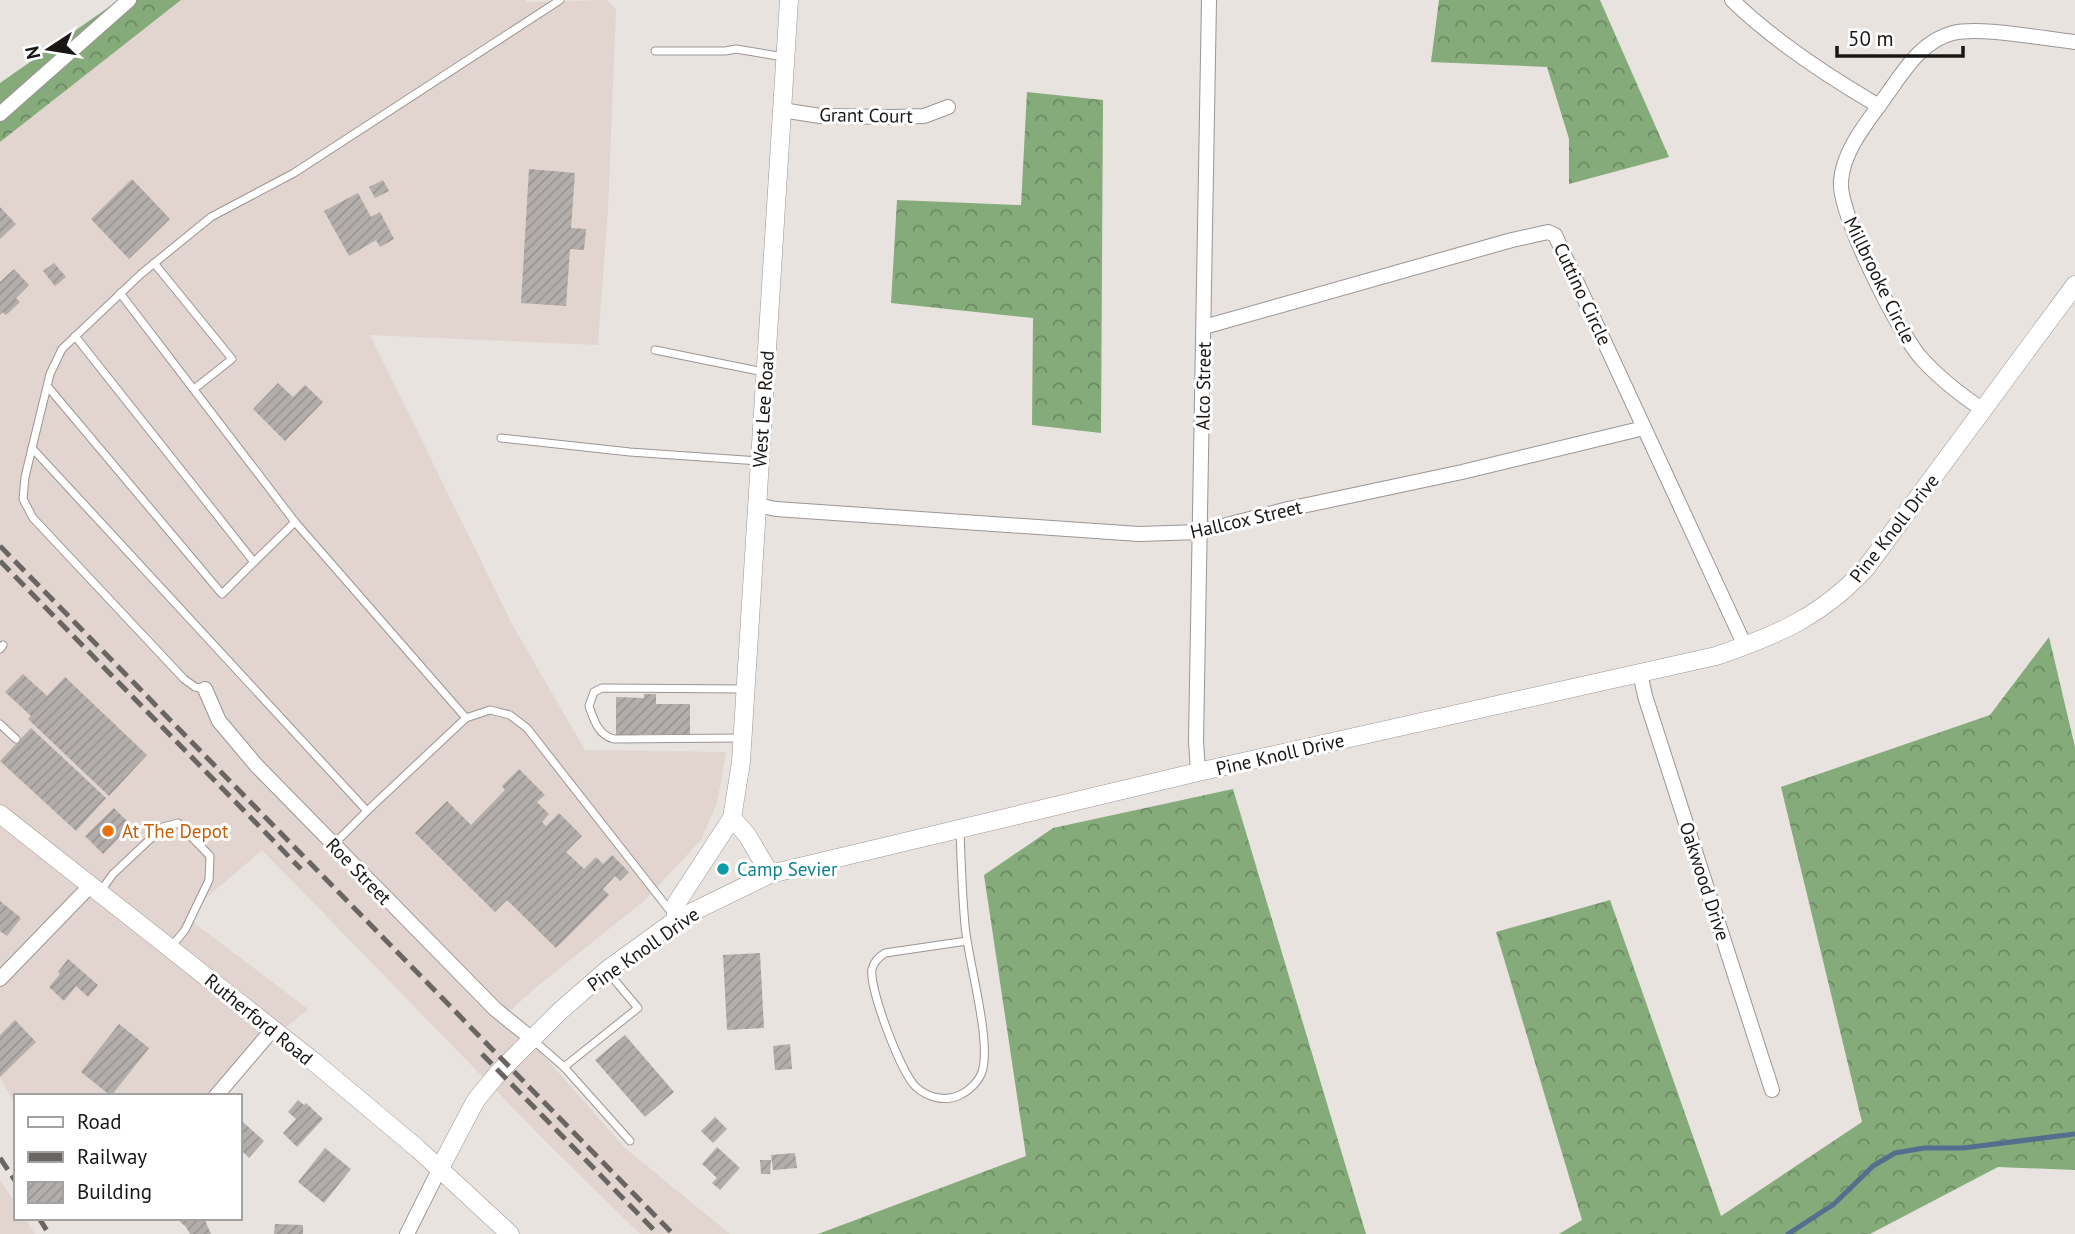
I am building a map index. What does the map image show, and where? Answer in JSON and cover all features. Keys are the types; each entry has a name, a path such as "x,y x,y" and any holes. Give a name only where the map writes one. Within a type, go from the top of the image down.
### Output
{"street":[{"path":"0,114 112,6 129,0"},
{"name":"West Lee Road","path":"676,920 676,904 732,818 738,785 789,0"},
{"name":"Alco Street","path":"1198,772 1196,741 1209,0"},
{"path":"1732,0 1843,86 1879,106"},
{"name":"Millbrooke Circle","path":"1983,410 1935,373 1909,343 1882,293 1846,211 1840,183 1844,164 1853,145 1879,106 1916,56 1941,36 1956,32 1975,32 2075,43"},
{"name":"Grant Court","path":"782,110 820,116 894,117 924,116 948,107"},
{"name":"Cuttino Circle","path":"1204,327 1512,240 1548,232 1555,235 1745,646"},
{"name":"Pine Knoll Drive","path":"440,1168 476,1100 531,1039 607,970 676,920 770,874 1198,772 1716,656 1773,636 1803,620 1830,602 1855,580 2075,285"},
{"name":"Hallcox Street","path":"756,505 790,510 1139,534 1200,532 1288,509 1462,472 1644,428"},
{"name":"Oakwood Drive","path":"1640,673 1645,696 1772,1090"},
{"name":"Roe Street","path":"205,689 210,705 224,728 256,765 495,1009 531,1039"},
{"name":"Rutherford Road","path":"0,814 273,1029 440,1168 510,1234"},
{"path":"732,818 747,835 770,874"},
{"path":"0,979 94,890"},
{"path":"218,1094 273,1029"},
{"path":"407,1234 440,1168"}],"lane":[{"path":"205,689 195,687 184,679 33,518 23,499 25,477 50,374 62,349 120,293 211,217 294,173 560,0"},
{"path":"655,51 736,49 785,57"},
{"path":"154,263 232,359 194,389"},
{"path":"120,293 295,522 466,718"},
{"path":"75,336 254,562"},
{"path":"655,350 765,373"},
{"path":"48,387 222,594 295,522"},
{"path":"501,438 630,452 759,461"},
{"path":"32,448 367,811"},
{"path":"742,738 614,739 600,732 589,706 594,692 602,688 745,689"},
{"path":"334,845 466,718 490,710 510,715 527,728 676,920"},
{"path":"0,724 16,739"},
{"path":"94,890 163,827 178,823 210,856 209,880 185,930 171,948"},
{"path":"960,829 967,941 984,1045 982,1073 971,1088 958,1096 942,1099 927,1095 915,1086 908,1076 881,1012 872,970 877,959 885,953 967,941"},
{"path":"564,1067 638,1008 607,970"},
{"path":"531,1039 564,1067 630,1141"}],"shaded area":[{"path":"181,0 607,0 616,10 608,209 598,345 370,335 513,626 585,750 726,752 717,803 701,840 645,900 507,1014 625,1148 730,1234 640,1234 545,1141 262,850 185,916 308,1009 206,1094 14,1094 14,1102 0,1078 0,142"},
{"path":"0,1180 14,1201 14,1220 26,1220 35,1234 0,1234"}],"green space":[{"path":"119,0 181,0 0,142 0,83"},
{"path":"1439,0 1600,0 1669,157 1569,184 1569,139 1547,67 1431,62"},
{"path":"1027,92 1103,100 1101,433 1032,425 1033,318 891,303 897,200 1021,205"},
{"path":"2049,637 2075,747 2075,1170 1998,1167 1870,1234 1559,1234 1582,1220 1496,932 1610,900 1721,1216 1862,1122 1781,787 1990,715"},
{"path":"1233,789 1366,1234 818,1234 1026,1156 984,875 1053,828"}],"building":[{"path":"529,169 575,173 571,228 586,229 584,250 570,249 566,306 521,303"},
{"path":"132,179 170,219 129,259 91,219"},
{"path":"383,180 389,191 375,198 369,187"},
{"path":"358,193 371,217 380,212 394,239 380,247 376,240 349,256 324,211"},
{"path":"0,207 16,224 0,239"},
{"path":"54,263 66,277 55,286 43,271"},
{"path":"14,269 29,285 16,298 20,302 6,315 2,312 0,315 0,282"},
{"path":"278,383 293,397 305,385 323,402 285,441 253,409"},
{"path":"23,674 47,696 65,677 147,755 109,796 28,719 31,716 5,692"},
{"path":"644,694 656,694 656,704 690,704 690,734 616,737 616,697 644,698"},
{"path":"31,728 106,798 76,831 0,761"},
{"path":"519,769 545,795 537,802 549,814 542,822 546,826 559,813 582,836 566,852 584,869 596,857 603,864 612,855 629,872 620,881 615,876 603,889 609,895 556,948 507,900 495,912 415,833 447,801 471,825 505,790 502,786"},
{"name":"At The Depot","path":"114,808 131,825 103,854 85,836"},
{"path":"0,901 21,918 7,936 0,931"},
{"path":"760,953 764,1028 727,1030 723,955"},
{"path":"68,959 98,985 88,997 76,986 64,1001 49,987"},
{"path":"15,1020 36,1042 0,1077 0,1035"},
{"path":"119,1024 149,1048 113,1094 108,1094 81,1072"},
{"path":"625,1035 674,1092 645,1117 595,1060"},
{"path":"790,1044 792,1069 775,1070 773,1046"},
{"path":"298,1100 304,1105 306,1103 323,1119 297,1147 283,1133 296,1119 288,1112"},
{"path":"715,1117 727,1129 713,1143 701,1131"},
{"path":"242,1121 264,1141 249,1158 242,1151"},
{"path":"717,1147 740,1168 720,1190 712,1183 717,1178 702,1164"},
{"path":"325,1148 351,1169 324,1203 298,1182"},
{"path":"795,1153 797,1168 773,1170 771,1155"},
{"path":"760,1160 771,1160 770,1174 761,1174"},
{"path":"178,1220 205,1220 211,1234 190,1234"},
{"path":"275,1224 303,1225 303,1234 274,1234"}],"waterway":[{"path":"1788,1234 1834,1204 1873,1166 1895,1153 1924,1148 1963,1148 2075,1134"}],"railway":[{"path":"0,546 673,1234"},
{"path":"0,561 301,869"},
{"path":"482,1054 658,1234"},
{"path":"0,1158 14,1179"},
{"path":"40,1220 49,1234"}],"place":[{"name":"At The Depot","path":"108,831"},
{"name":"Camp Sevier","path":"723,869"}]}
